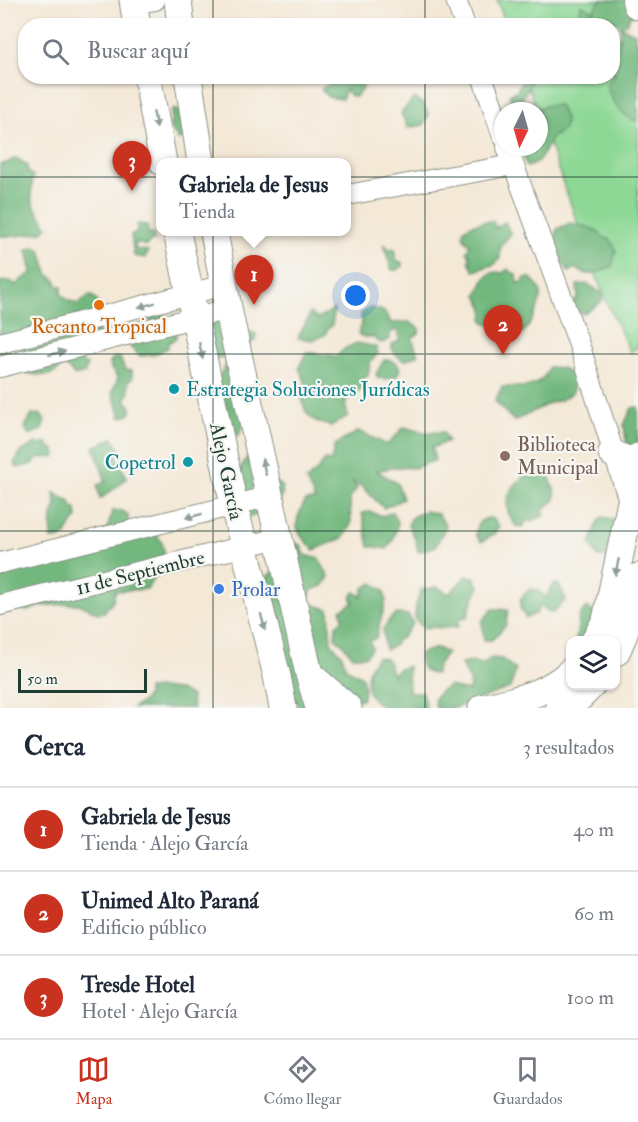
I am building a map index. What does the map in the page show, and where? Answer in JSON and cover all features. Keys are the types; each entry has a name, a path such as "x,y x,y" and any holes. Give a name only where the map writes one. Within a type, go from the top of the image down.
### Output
{"street":[{"path":"178,0 180,18"},
{"path":"456,0 462,18"},
{"path":"149,84 163,158"},
{"path":"189,84 200,158"},
{"path":"485,84 494,110"},
{"path":"351,194 510,156 581,350 625,455 634,510"},
{"name":"Alejo García","path":"178,236 234,506 283,708"},
{"name":"Alejo García","path":"215,236 226,297 279,538 309,674 319,708"},
{"path":"0,367 226,297"},
{"path":"0,343 191,306"},
{"path":"597,636 606,620 634,510 638,469"},
{"path":"0,563 271,496"},
{"name":"11 de Septiembre","path":"0,605 279,538"},
{"path":"620,642 638,577"},
{"path":"309,674 348,708"},
{"path":"482,708 524,698 566,676"},
{"path":"559,708 579,698 587,690"}],"green space":[{"path":"497,0 606,0 612,18 503,18"},
{"path":"600,0 638,0 627,23 621,27 620,18 596,14 597,18 575,18 580,15 581,4 593,11"},
{"path":"621,27 635,33 635,42 638,41 638,118 635,121 616,106 606,85 620,84"},
{"path":"620,42 638,96 638,347 630,352 603,294 548,141 548,102 534,102 527,84 620,84"},
{"path":"330,84 361,84 364,87 356,97 349,95 346,89 342,99 328,97 321,89"},
{"path":"520,84 530,84 521,102 512,102 509,95 517,90"},
{"path":"414,98 423,104 429,115 423,125 408,128 401,113"},
{"path":"548,105 559,105 565,119 564,129 548,143"},
{"path":"172,109 183,112 190,136 178,140 170,127"},
{"path":"523,156 542,156 538,162 527,167"},
{"path":"16,158 27,165 28,172 33,176 32,200 47,227 42,232 0,236 0,164"},
{"path":"493,221 495,228 505,222 511,234 502,244 500,258 495,264 474,271 467,252 470,245 463,237 464,229 474,224"},
{"path":"570,223 591,228 610,239 616,250 612,266 593,274 574,268 569,272 562,262 556,241 557,229"},
{"path":"137,224 147,225 148,233 153,233 154,241 150,241 146,246 137,242 135,246 137,250 149,251 145,258 134,256 131,235 137,232"},
{"path":"383,245 386,245 389,250 393,248 396,252 396,260 403,263 403,266 392,270"},
{"path":"34,247 41,250 48,274 57,281 56,285 62,287 61,294 68,300 77,304 90,295 97,301 97,312 91,324 98,332 100,343 82,357 82,363 87,365 85,373 75,376 63,364 60,369 50,375 22,371 14,362 20,351 17,345 3,352 3,360 0,361 0,282 10,281 17,285 32,273 27,250"},
{"path":"508,269 517,276 518,283 523,282 525,278 531,278 539,287 541,294 534,315 525,331 507,335 483,321 484,308 477,296 489,275 497,272 503,273"},
{"path":"588,284 603,294 601,302 584,314 570,307 578,297 577,285"},
{"path":"369,308 383,311 391,323 409,322 419,328 419,333 412,338 418,355 404,361 395,354 392,344 399,341 398,332 395,330 390,333 390,339 382,343 376,341 374,337 363,337 358,334 362,323 361,314"},
{"path":"334,309 332,326 328,328 325,335 313,340 298,338 310,313 318,319"},
{"path":"213,313 245,335 250,332 256,334 255,340 247,347 245,423 238,436 230,425 217,380 226,365 226,356 208,361 207,325 213,325"},
{"path":"154,314 167,316 176,326 176,338 168,343 168,348 153,355 140,356 130,347 132,334 151,323 149,318"},
{"path":"357,343 376,347 378,353 370,363 368,376 362,379 361,390 350,395 345,404 348,416 331,426 316,421 307,414 303,403 301,387 306,383 299,368 306,352 336,356"},
{"path":"113,358 120,358 125,370 132,371 132,379 128,381 129,393 125,400 131,406 131,412 123,417 119,417 120,413 112,393 118,378 111,369 110,363"},
{"path":"384,360 394,361 400,368 397,376 387,379 378,378 376,374"},
{"path":"549,367 562,368 573,376 573,392 561,400 514,421 495,401 502,387 530,386 541,380"},
{"path":"638,407 638,445 627,448 624,425 632,408"},
{"path":"40,414 45,421 42,430 29,435 25,427 32,415"},
{"path":"404,427 425,433 443,432 448,441 432,448 435,460 415,468 394,467 377,471 397,483 403,499 384,508 360,485 353,482 357,488 350,498 351,524 343,538 314,550 302,537 297,527 298,517 305,501 315,500 306,480 325,460 331,461 335,445 359,431 387,445"},
{"path":"113,438 120,449 117,457 127,478 100,499 97,485 106,482 94,447"},
{"path":"44,442 55,450 56,457 38,458 33,464 17,468 14,463 21,452 36,443 43,446"},
{"path":"247,457 282,487 282,495 277,506 272,510 246,517 244,481 240,477 240,469"},
{"path":"530,471 549,476 555,492 555,500 543,510 545,515 531,522 527,520 523,527 516,526 508,510 507,502 512,489"},
{"path":"54,493 70,502 72,508 76,509 77,519 65,535 58,539 51,539 52,516 56,505"},
{"path":"113,510 122,511 128,515 128,532 150,528 162,544 164,558 147,589 115,591 114,599 104,612 98,613 79,604 66,604 40,606 28,611 20,609 0,614 0,572 83,548 90,553 101,548"},
{"path":"425,511 438,514 446,526 436,546 418,552 416,541 408,525 412,517"},
{"path":"370,512 383,516 392,512 398,523 393,540 387,549 369,546 362,513"},
{"path":"602,517 618,520 606,557 598,557 590,543"},
{"path":"488,518 493,519 499,526 494,534 481,542 476,535 477,526"},
{"path":"289,541 301,545 305,555 319,559 329,577 323,586 311,590 309,600 317,606 329,609 331,643 342,655 346,668 362,677 363,699 333,703 333,708 301,708 287,692 284,648 277,637 265,587 268,576 275,569"},
{"path":"466,576 474,577 480,588 472,601 468,616 459,620 458,627 423,628 415,619 416,605 421,590 437,587 449,594"},
{"path":"373,583 384,591 386,600 376,638 370,641 372,648 366,656 352,656 335,638 336,625 343,620 341,610 354,602 351,598 354,592 362,596 364,588"},
{"path":"556,583 566,599 553,613 539,606 537,613 526,618 520,608 521,598 530,589 538,590 546,598"},
{"path":"585,608 597,616 586,636 577,636 579,617"},
{"path":"493,609 508,610 506,625 492,640 484,640 482,621"},
{"path":"397,614 408,615 413,623 395,645 385,650 383,629"},
{"path":"437,648 447,653 437,666 436,674 424,670 420,653"},
{"path":"377,657 387,659 393,675 397,670 408,666 409,692 422,692 426,708 383,708 373,699 367,688 367,679 369,669"},
{"path":"491,658 502,659 516,670 510,688 454,708 436,708 434,699 440,691 450,686 470,690 469,679 461,664 472,662 483,664"},
{"path":"148,689 179,690 191,696 193,708 133,708 145,699"}],"place":[{"name":"Tresde Hotel","path":"132,191"},
{"name":"Recanto Tropical","path":"99,305"},
{"name":"Gabriela de Jesus","path":"254,305"},
{"name":"Unimed Alto Paraná","path":"503,355"},
{"name":"Estrategia Soluciones Jurídicas","path":"174,389"},
{"name":"Biblioteca Municipal","path":"505,456"},
{"name":"Copetrol","path":"188,462"},
{"name":"Prolar","path":"219,589"}]}
